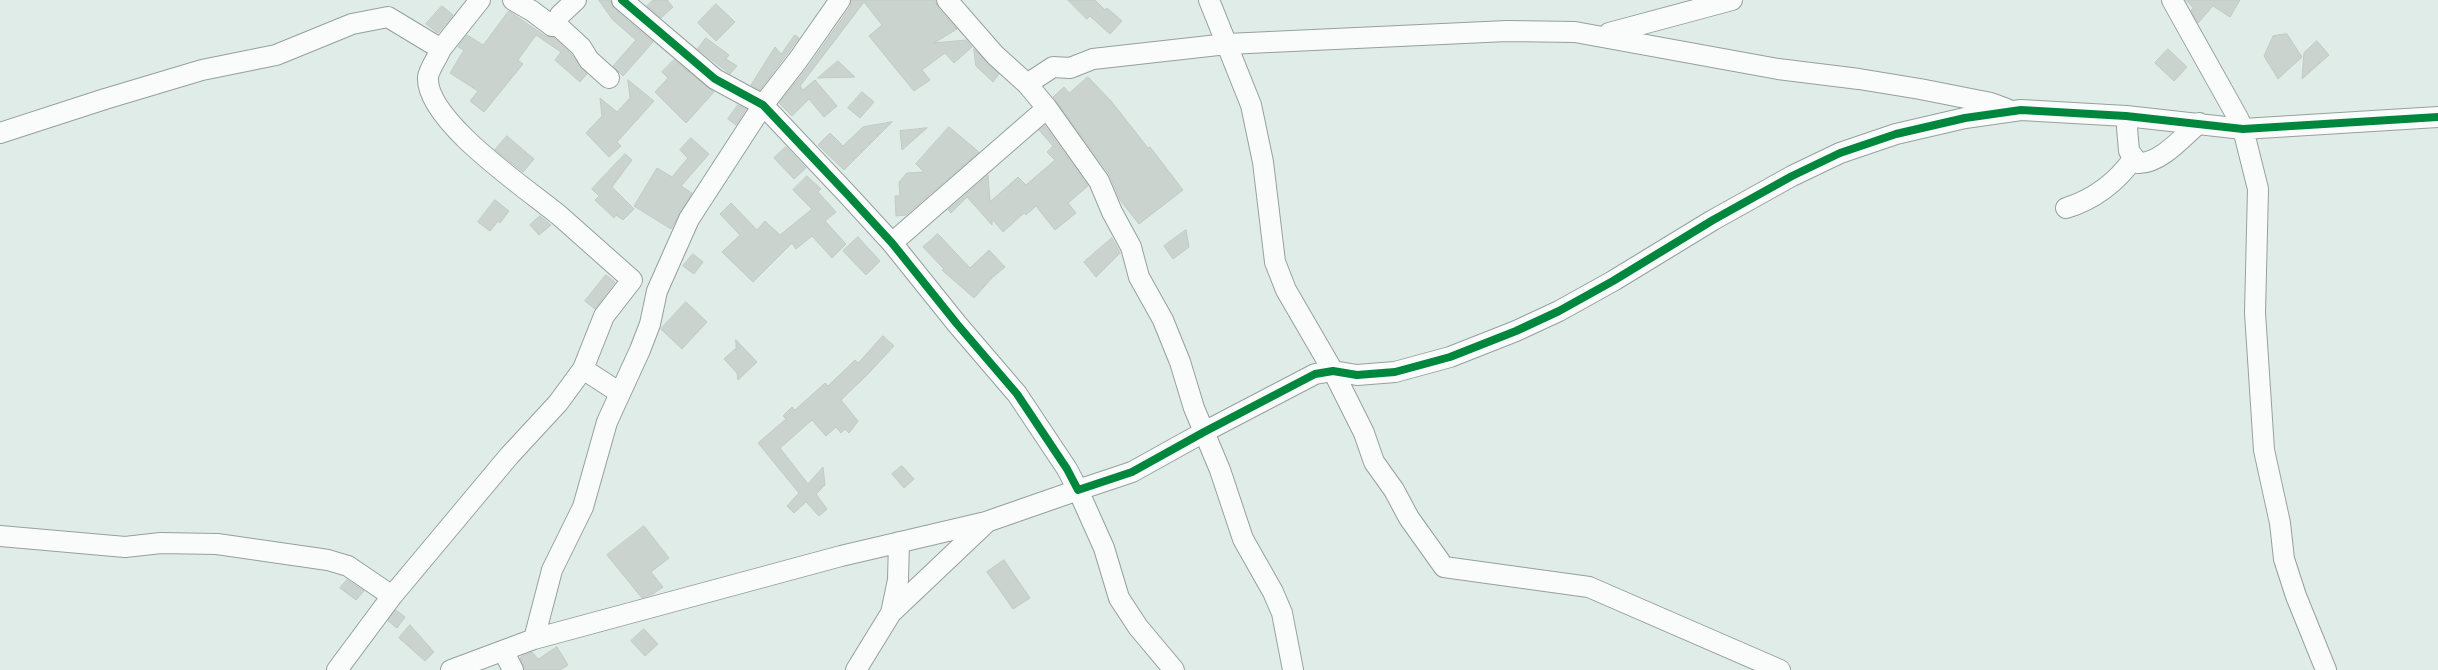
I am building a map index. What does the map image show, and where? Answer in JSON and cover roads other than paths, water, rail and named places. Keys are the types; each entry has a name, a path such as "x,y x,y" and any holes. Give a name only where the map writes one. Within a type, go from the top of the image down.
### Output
{"street":[{"path":"337,670 392,596 509,456 558,403 583,369 604,316 632,280 560,216 486,158 455,128 435,104 428,77 441,49 480,0"},
{"path":"513,0 552,26 556,24"},
{"path":"556,24 560,15 576,0"},
{"path":"622,0 715,79 764,105 892,243 957,324 1017,394 1067,469 1078,490 1104,548 1119,598 1138,627 1174,670"},
{"path":"534,639 552,570 583,507 598,451 620,394 647,333 657,292 689,219 764,105 840,0"},
{"path":"947,0 995,55 1027,84 1047,108 1099,181 1112,212 1131,247 1139,277 1163,320 1180,362 1194,408 1220,470 1243,539 1273,592 1282,613 1293,670"},
{"path":"1209,0 1251,105 1264,162 1275,262 1286,290 1333,371 1364,433 1374,462 1394,490 1408,518 1444,567 1589,587 1780,670"},
{"path":"1600,36 1732,0"},
{"path":"2172,0 2243,129 2258,189 2255,313 2264,450 2280,523 2284,559 2296,596 2326,670"},
{"path":"0,133 202,70 276,55 352,24 388,17 441,49"},
{"path":"556,24 609,78"},
{"path":"1027,84 1053,67 1070,68 1093,60 1227,44 1507,31 1575,32 1778,69 1859,78 1920,89 1991,104 2012,111"},
{"path":"892,243 1047,108"},
{"path":"451,670 504,652 534,639 899,542 986,522 1132,472 1315,374 1333,371 1358,375 1395,372 1450,357 1559,311 1614,282 1722,216 1840,153 1896,134 1965,118 2012,111 2057,111 2126,116 2243,129 2438,117"},
{"path":"2126,116 2130,151 2133,160 2145,164 2167,151 2199,123"},
{"path":"2066,208 2092,198 2121,176 2133,160"},
{"path":"583,369 620,394"},
{"path":"856,670 891,613 986,522"},
{"path":"0,536 126,547 161,543 217,544 328,560 348,566 392,596"},
{"path":"891,613 898,580 899,542"},
{"path":"504,652 513,670"}]}
